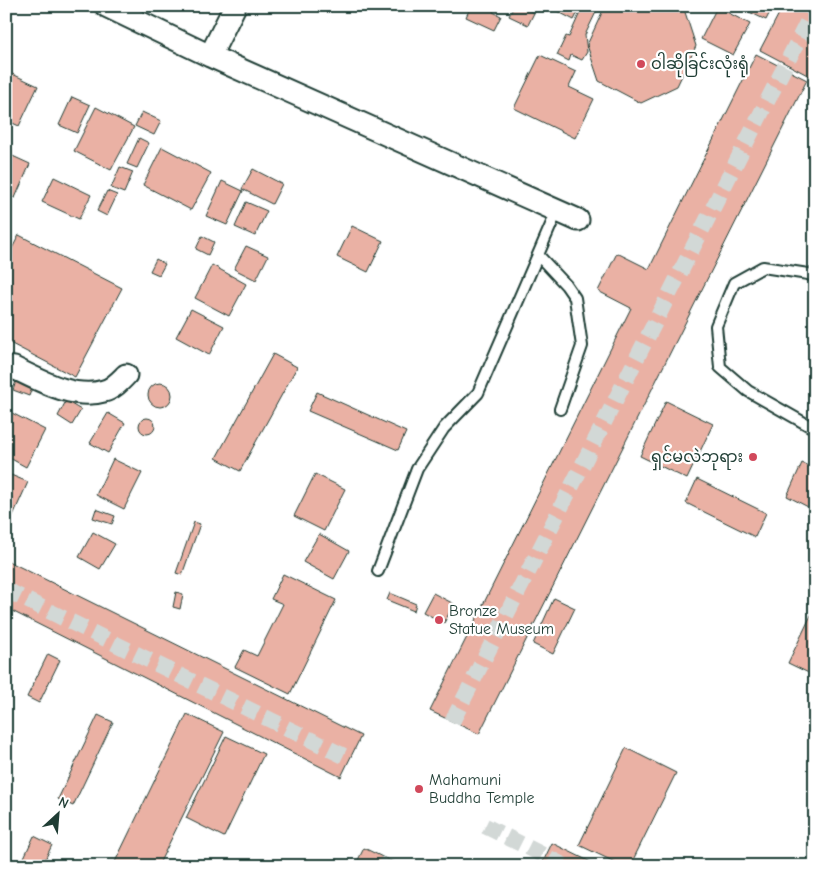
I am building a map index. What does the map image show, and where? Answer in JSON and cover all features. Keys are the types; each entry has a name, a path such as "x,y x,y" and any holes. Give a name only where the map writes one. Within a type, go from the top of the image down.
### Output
{"street":[{"path":"106,6 210,56 578,220"},
{"path":"210,56 235,6"},
{"path":"6,367 14,368 63,389 78,393 106,391 126,375"}],"lane":[{"path":"378,571 417,469 444,428 478,394 557,211"},
{"path":"538,255 566,285 575,298 582,346 560,409"},
{"path":"815,277 808,274 763,267 734,284 716,326 720,367 748,391 815,429"}],"building":[{"path":"471,6 496,6 493,12 501,16 494,30 466,17"},
{"path":"514,6 520,6 534,13 528,25 509,16"},
{"path":"547,6 581,6 574,20"},
{"path":"583,6 599,6 585,35 587,52 582,60 571,55 569,61 557,55 566,36 569,37"},
{"name":"ဝါဆိုခြင်းလုံးရုံ","path":"605,6 683,6 696,46 677,86 641,103 599,81 587,45"},
{"path":"745,6 773,6 766,20 743,9"},
{"path":"783,6 815,6 815,79 760,50"},
{"path":"717,7 750,24 733,55 701,39"},
{"path":"756,54 807,80 479,734 430,711 631,308 598,291 617,253 649,269"},
{"path":"540,55 576,72 569,87 594,99 575,138 514,108"},
{"path":"6,71 38,86 19,126 6,120"},
{"path":"72,97 90,105 77,133 59,125"},
{"path":"96,107 134,127 111,170 74,151"},
{"path":"142,112 161,121 154,135 135,126"},
{"path":"139,138 149,143 137,168 127,164"},
{"path":"162,147 211,173 191,210 143,185"},
{"path":"6,153 30,164 15,198 6,195"},
{"path":"120,167 133,172 124,193 111,188"},
{"path":"253,169 282,184 272,204 242,189"},
{"path":"54,177 91,195 79,219 42,202"},
{"path":"222,181 243,191 227,225 206,216"},
{"path":"107,191 117,195 107,216 97,211"},
{"path":"246,202 267,211 255,236 235,227"},
{"path":"352,226 383,241 368,272 337,257"},
{"path":"19,235 122,288 75,377 6,341 6,260"},
{"path":"202,236 214,242 208,255 196,249"},
{"path":"246,246 268,256 256,280 234,269"},
{"path":"156,259 165,264 159,275 150,271"},
{"path":"212,265 246,284 229,316 195,298"},
{"path":"191,309 224,326 209,355 176,337"},
{"path":"273,354 297,367 240,471 216,458"},
{"path":"16,381 32,388 29,396 13,390"},
{"path":"160,383 168,387 172,395 168,403 160,407 152,403 148,395 152,387"},
{"path":"317,392 406,432 398,450 308,411"},
{"path":"66,401 81,410 72,425 58,416"},
{"path":"666,401 713,424 687,479 640,456"},
{"path":"6,410 45,430 26,467 6,456"},
{"path":"108,413 125,423 108,453 90,443"},
{"path":"144,418 150,418 155,423 153,432 144,434 139,429 139,423"},
{"path":"113,459 142,473 124,509 96,495"},
{"path":"802,463 815,469 815,498 810,508 787,496"},
{"path":"6,473 28,482 7,529 6,529"},
{"path":"315,474 345,489 324,531 294,516"},
{"path":"697,479 766,513 755,537 686,503"},
{"path":"96,509 115,516 112,524 93,518"},
{"path":"194,522 200,524 182,575 176,573"},
{"path":"93,532 115,544 100,569 79,557"},
{"path":"319,534 349,551 334,579 303,562"},
{"path":"6,560 361,736 341,777 6,608"},
{"path":"283,574 336,600 290,694 235,667 244,650 257,656 283,604 271,599"},
{"path":"176,592 183,594 180,609 173,607"},
{"path":"390,593 416,604 414,611 387,600"},
{"path":"433,593 454,604 444,623 423,612"},
{"path":"554,598 575,608 553,654 533,644"},
{"path":"815,607 815,676 788,663"},
{"path":"48,654 60,660 39,703 27,697"},
{"path":"187,714 224,732 158,866 113,866"},
{"path":"98,715 113,722 73,806 58,799"},
{"path":"226,736 264,754 224,837 186,818"},
{"path":"626,748 676,773 630,866 623,866 579,845"},
{"path":"34,836 52,845 42,866 20,866"},
{"path":"552,843 599,866 541,866"},
{"path":"364,848 401,866 355,866"}],"tunnel":[{"path":"452,722 815,7"},
{"path":"6,590 350,759"},
{"path":"485,826 565,866"},
{"path":"386,866 389,860"}],"place":[{"name":"ဝါဆိုခြင်းလုံးရုံ","path":"641,64"},
{"name":"ရှင်မလဲဘုရား","path":"753,457"},
{"name":"Bronze Statue Museum","path":"439,620"},
{"name":"Mahamuni Buddha Temple","path":"419,789"}]}
